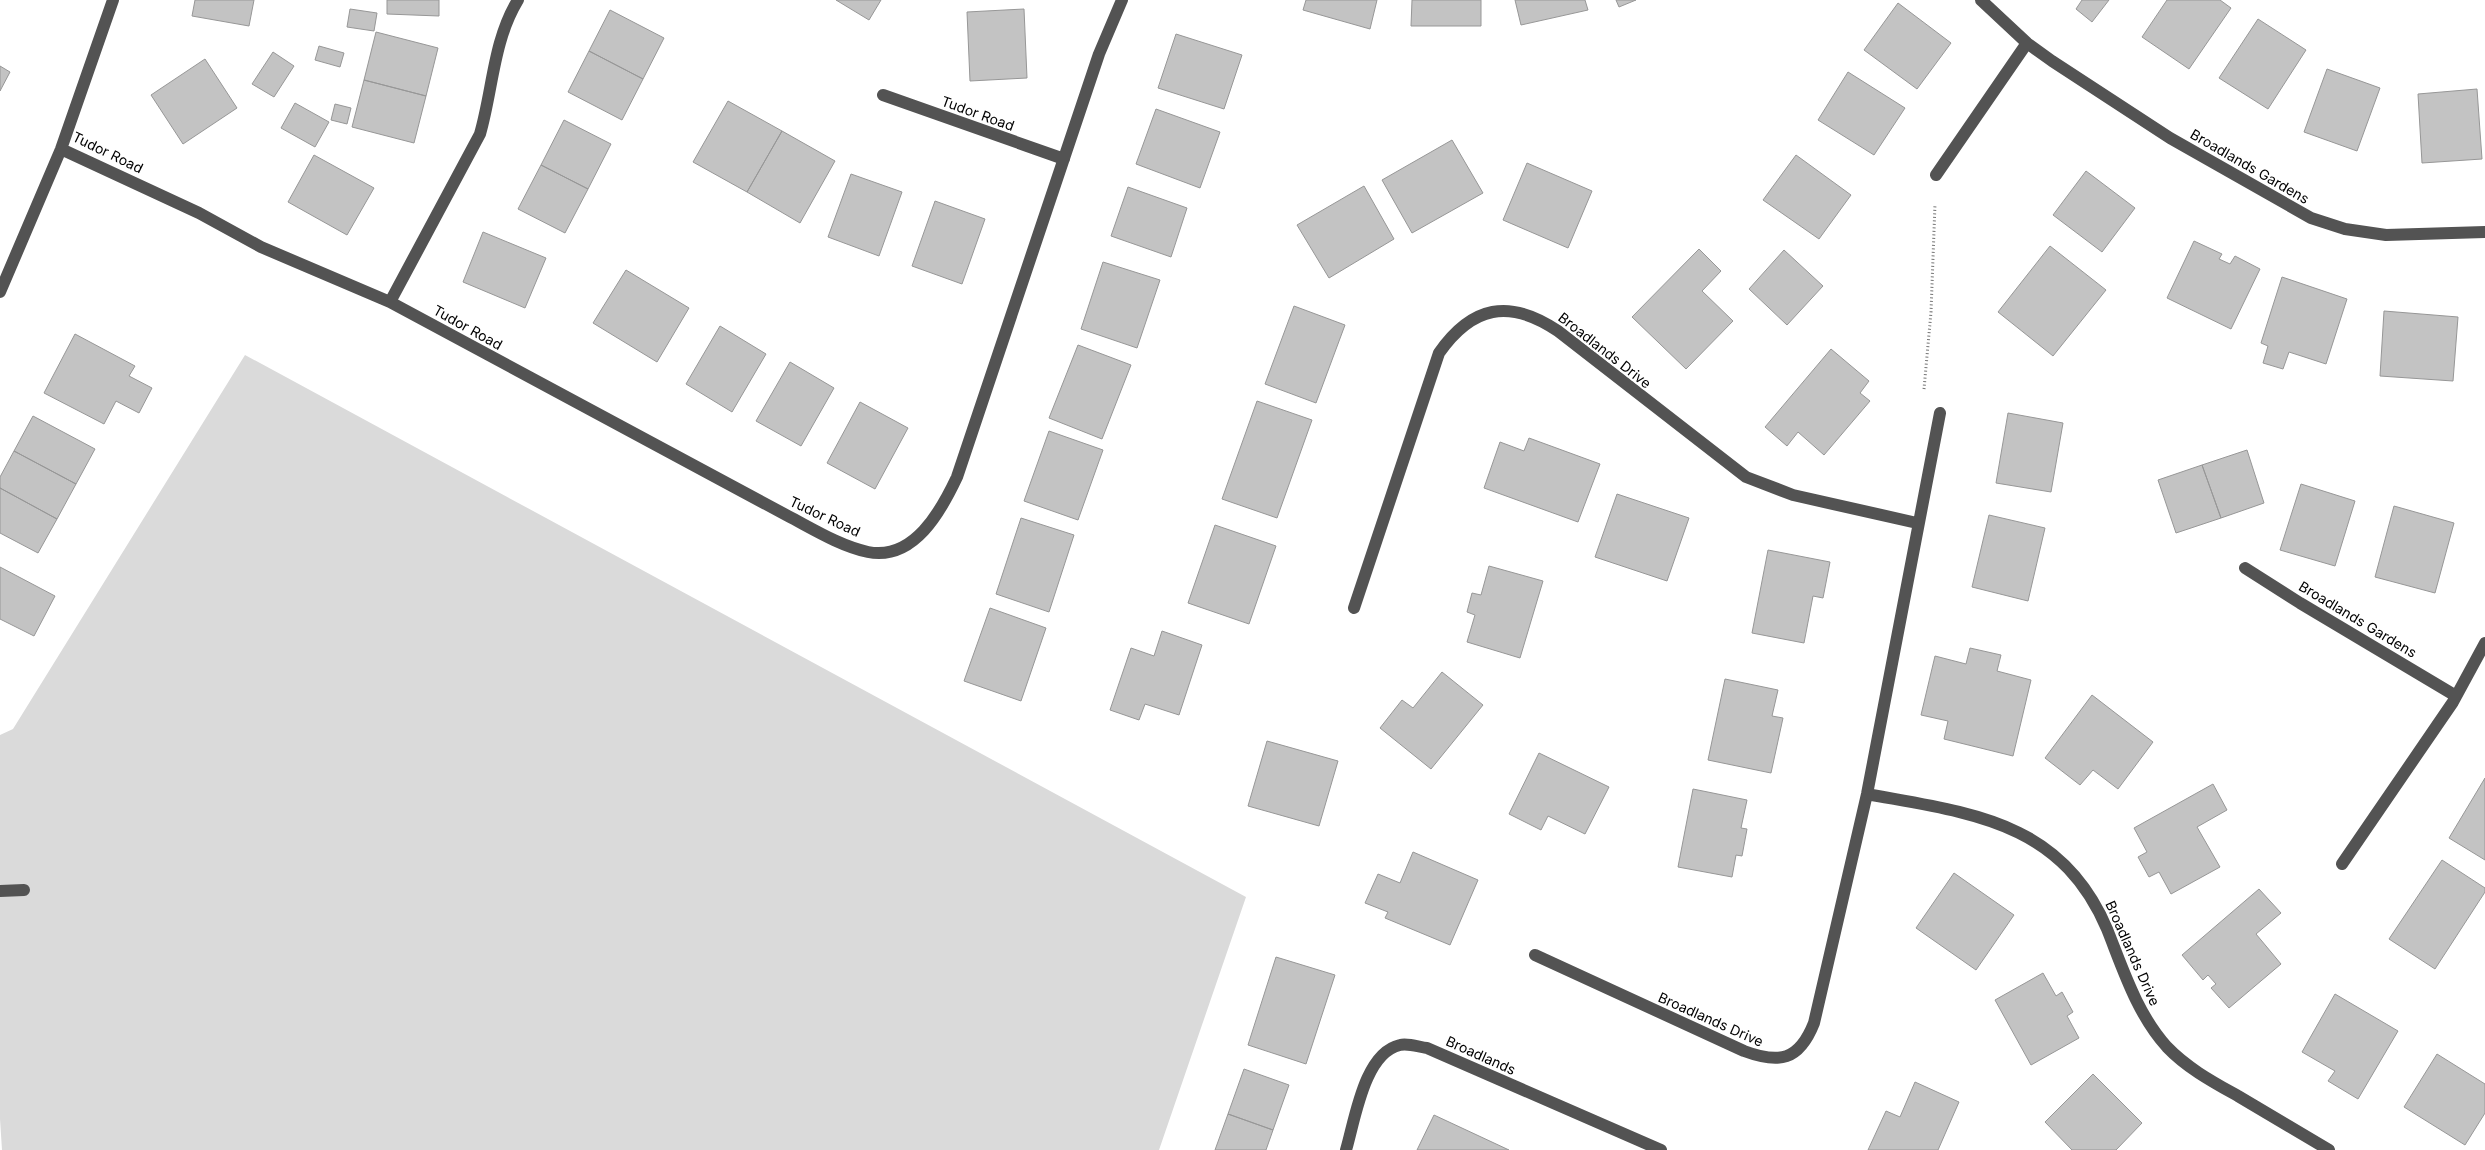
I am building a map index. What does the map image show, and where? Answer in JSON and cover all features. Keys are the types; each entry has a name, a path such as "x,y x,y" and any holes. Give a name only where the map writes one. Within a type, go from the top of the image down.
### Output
{"street":[{"name":"Tudor Road","path":"113,0 61,150 199,212 261,247 390,302 788,516 843,544 869,552 899,548 913,541 930,525 943,507 957,477 1099,54 1122,0"},
{"path":"390,302 480,134 488,108 498,43 518,0"},
{"name":"Broadlands Gardens","path":"1981,0 2027,44 2170,138 2311,218 2345,229 2386,235 2485,232"},
{"path":"1936,176 2027,44"},
{"name":"Tudor Road","path":"883,95 1064,159"},
{"path":"0,292 61,150"},
{"name":"Broadlands Drive","path":"1354,608 1439,353 1450,338 1471,318 1499,311 1529,316 1558,330 1746,477 1793,495 1918,523"},
{"name":"Broadlands Drive","path":"1535,955 1765,1059 1782,1058 1797,1052 1809,1035 1814,1023 1866,794 1940,413"},
{"name":"Broadlands Gardens","path":"2245,568 2456,696"},
{"path":"2342,864 2456,696 2485,643"},
{"name":"Broadlands Drive","path":"1866,794 1967,812 1996,821 2022,833 2048,851 2079,880 2092,901 2138,1003 2167,1047 2198,1073 2330,1150"},
{"path":"0,891 24,890"},
{"name":"Broadlands","path":"1346,1150 1366,1082 1375,1063 1388,1049 1402,1044 1427,1048 1661,1150"}],"path":[{"path":"1936,176 1931,312 1924,388 1919,405 1940,413"}],"shaded area":[{"path":"245,355 1246,897 1159,1150 2,1150 0,1119 0,735 13,729"}],"building":[{"path":"195,0 254,0 249,26 192,16"},
{"path":"387,0 439,0 439,16 387,14"},
{"path":"836,0 881,0 869,20"},
{"path":"1306,0 1377,0 1370,29 1303,10"},
{"path":"1412,0 1481,0 1481,26 1411,26"},
{"path":"1515,0 1585,0 1588,10 1521,25"},
{"path":"1616,0 1636,0 1619,7"},
{"path":"2082,0 2109,0 2092,22 2076,9"},
{"path":"2167,0 2220,0 2231,8 2189,69 2142,37"},
{"path":"1898,3 1951,43 1917,89 1864,50"},
{"path":"350,9 377,13 374,31 347,27"},
{"path":"1024,9 1027,78 970,81 967,12"},
{"path":"610,10 664,38 643,79 589,51"},
{"path":"2258,19 2306,50 2268,109 2219,78"},
{"path":"376,32 438,48 426,96 364,80"},
{"path":"1176,34 1242,55 1224,109 1158,88"},
{"path":"319,46 344,53 340,67 315,60"},
{"path":"589,51 643,79 622,120 568,92"},
{"path":"273,52 294,66 274,97 252,84"},
{"path":"205,59 237,108 183,144 151,95"},
{"path":"0,66 10,72 0,91"},
{"path":"2327,69 2380,88 2357,151 2304,132"},
{"path":"1848,72 1905,108 1874,155 1818,120"},
{"path":"364,80 426,96 414,143 352,127"},
{"path":"2477,89 2482,159 2422,163 2418,94"},
{"path":"728,101 782,131 747,192 693,162"},
{"path":"295,103 329,122 315,147 281,128"},
{"path":"335,104 351,108 347,124 331,120"},
{"path":"1156,109 1220,132 1200,188 1136,164"},
{"path":"564,120 611,144 588,189 541,165"},
{"path":"782,131 835,161 800,223 747,192"},
{"path":"1452,140 1483,193 1412,233 1382,180"},
{"path":"314,155 374,188 347,235 288,202"},
{"path":"1796,155 1851,195 1819,239 1763,200"},
{"path":"1527,163 1592,191 1568,248 1503,220"},
{"path":"541,165 588,189 565,233 518,209"},
{"path":"2086,171 2135,208 2102,252 2053,215"},
{"path":"851,174 902,192 879,256 828,237"},
{"path":"1364,186 1394,239 1329,278 1297,225"},
{"path":"1128,187 1187,208 1171,257 1111,236"},
{"path":"935,201 985,219 962,284 912,266"},
{"path":"483,232 546,258 525,308 463,282"},
{"path":"2194,241 2222,254 2219,259 2230,264 2235,256 2260,269 2231,329 2167,298"},
{"path":"2050,246 2106,290 2053,356 1998,312"},
{"path":"1699,249 1721,271 1702,291 1733,321 1686,369 1632,317"},
{"path":"1784,250 1823,286 1787,325 1749,289"},
{"path":"1103,262 1160,280 1137,348 1081,329"},
{"path":"626,270 689,308 657,362 593,323"},
{"path":"2282,277 2347,299 2326,364 2289,352 2283,369 2263,363 2268,346 2261,343"},
{"path":"1294,306 1345,325 1316,403 1265,384"},
{"path":"2384,311 2458,317 2453,381 2380,376"},
{"path":"720,326 766,354 732,412 686,384"},
{"path":"75,334 135,366 129,376 152,388 139,413 116,401 104,424 44,393"},
{"path":"1078,345 1131,365 1102,439 1049,418"},
{"path":"1831,349 1869,381 1860,393 1870,401 1824,455 1798,432 1787,446 1765,427"},
{"path":"790,362 834,388 801,446 756,421"},
{"path":"1257,401 1312,420 1277,518 1222,499"},
{"path":"860,402 908,428 875,489 827,463"},
{"path":"2008,413 2063,423 2051,492 1996,483"},
{"path":"33,416 95,449 76,484 14,451"},
{"path":"1049,431 1103,450 1078,520 1024,501"},
{"path":"1529,438 1600,464 1578,522 1484,488 1500,442 1524,451"},
{"path":"2247,450 2264,503 2221,518 2202,465"},
{"path":"14,451 76,484 57,519 0,488 0,477"},
{"path":"2202,465 2221,518 2176,533 2158,480"},
{"path":"2301,484 2355,501 2335,566 2280,550"},
{"path":"0,488 57,519 38,553 0,533"},
{"path":"1617,494 1689,518 1667,581 1595,557"},
{"path":"2394,506 2454,523 2435,593 2375,577"},
{"path":"1989,515 2045,528 2028,601 1972,587"},
{"path":"1021,518 1074,535 1049,612 996,594"},
{"path":"1215,525 1276,546 1249,624 1188,603"},
{"path":"1768,550 1830,562 1823,598 1813,596 1804,643 1752,633"},
{"path":"1489,566 1543,581 1520,658 1467,642 1475,615 1467,612 1472,593 1481,595"},
{"path":"0,567 55,596 34,636 0,619"},
{"path":"990,608 1046,628 1021,701 964,681"},
{"path":"1162,631 1202,645 1179,715 1145,704 1139,720 1110,710 1131,648 1154,656"},
{"path":"1970,648 2001,655 1997,671 2031,680 2013,756 1944,739 1948,721 1921,715 1935,656 1966,664"},
{"path":"1442,672 1483,705 1431,769 1380,728 1402,700 1413,708"},
{"path":"1725,679 1778,690 1772,716 1783,718 1771,773 1708,760"},
{"path":"2092,695 2153,742 2118,789 2093,770 2080,785 2045,758"},
{"path":"1267,741 1338,761 1319,826 1248,806"},
{"path":"1539,753 1609,787 1585,834 1548,816 1541,830 1509,814"},
{"path":"2485,778 2485,860 2449,838"},
{"path":"2213,784 2227,810 2197,827 2220,867 2171,894 2159,872 2149,877 2138,857 2147,852 2134,828"},
{"path":"1693,789 1747,800 1741,828 1747,829 1742,856 1736,855 1732,877 1678,867"},
{"path":"1413,852 1478,880 1450,945 1385,918 1388,912 1365,903 1378,874 1400,883"},
{"path":"2442,860 2485,888 2485,892 2435,969 2389,939"},
{"path":"1954,873 2014,915 1976,970 1916,928"},
{"path":"2259,889 2281,913 2256,934 2281,964 2229,1008 2211,988 2216,984 2208,975 2203,980 2182,955"},
{"path":"1276,957 1335,975 1306,1064 1248,1045"},
{"path":"2043,973 2056,996 2062,992 2073,1012 2067,1016 2079,1038 2031,1065 1995,1000"},
{"path":"2335,994 2398,1031 2358,1099 2328,1081 2335,1071 2302,1052"},
{"path":"2437,1054 2485,1084 2485,1113 2465,1145 2404,1107"},
{"path":"1244,1069 1289,1085 1273,1130 1228,1114"},
{"path":"2093,1074 2142,1123 2116,1150 2072,1150 2045,1122"},
{"path":"1915,1082 1959,1102 1938,1150 1868,1150 1886,1111 1900,1117"},
{"path":"1228,1114 1273,1130 1266,1150 1215,1150"},
{"path":"1434,1115 1509,1150 1417,1150"}]}
